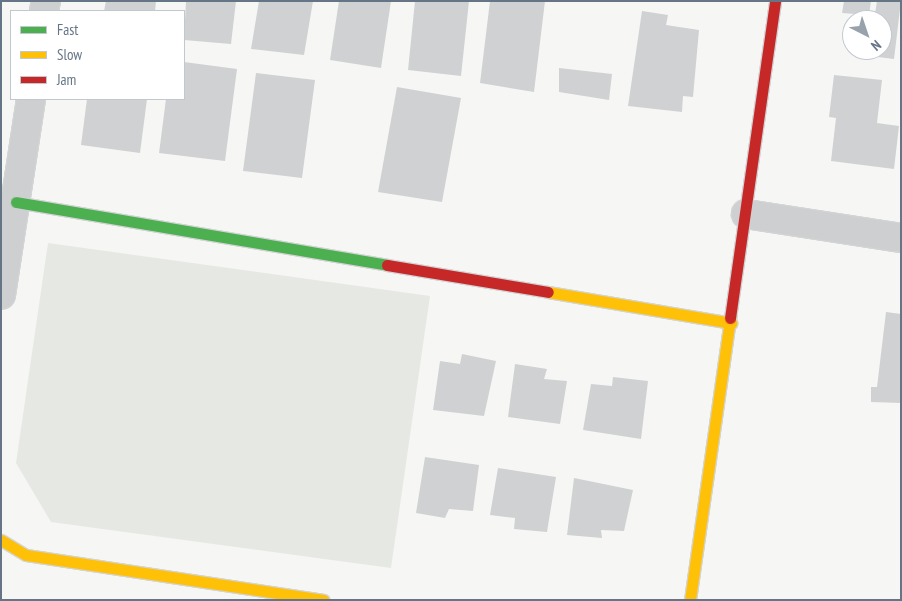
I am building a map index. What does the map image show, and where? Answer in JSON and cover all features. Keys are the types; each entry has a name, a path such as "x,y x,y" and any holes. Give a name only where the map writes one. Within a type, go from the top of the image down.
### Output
{"street":[{"path":"690,600 731,322 775,1"},
{"path":"1,295 31,100"},
{"path":"16,202 731,322"},
{"path":"746,214 901,238"},
{"path":"1,540 26,555 324,600"}],"shaded area":[{"path":"48,243 430,296 391,568 51,522 16,463"}],"building":[{"path":"106,1 156,1 155,10 104,10"},
{"path":"186,1 236,1 231,44 185,40"},
{"path":"259,1 313,1 304,55 251,49"},
{"path":"339,1 391,1 381,68 330,60"},
{"path":"415,1 469,1 461,76 408,70"},
{"path":"490,1 545,1 534,92 480,83"},
{"path":"844,1 871,1 870,10 842,10"},
{"path":"877,1 901,1 894,59 892,59 892,10 876,10"},
{"path":"642,11 668,15 666,25 699,30 693,97 683,96 682,112 628,106"},
{"path":"185,62 237,69 225,161 159,153 166,100 185,100"},
{"path":"559,68 612,74 609,100 559,92"},
{"path":"256,73 315,80 302,178 243,171"},
{"path":"834,75 882,80 877,123 899,126 894,169 831,161 836,118 829,117"},
{"path":"397,87 461,98 442,202 378,192"},
{"path":"87,100 147,100 140,153 81,145"},
{"path":"886,312 901,314 901,403 871,402 871,387 877,387"},
{"path":"462,354 496,361 484,416 433,410 440,361 460,364"},
{"path":"515,364 547,369 544,379 567,381 560,424 508,417"},
{"path":"613,377 648,381 641,439 583,430 591,384 612,386"},
{"path":"425,457 479,465 473,511 449,509 445,518 416,513"},
{"path":"498,468 556,477 547,532 514,529 515,518 490,515"},
{"path":"574,478 633,490 624,531 601,530 602,538 567,535"}],"traffic: fast":[{"path":"16,202 387,265"}],"traffic: slow":[{"path":"548,292 731,323"},
{"path":"690,600 730,318"},
{"path":"1,540 26,555 324,600"}],"traffic: jam":[{"path":"730,318 775,1"},
{"path":"387,265 548,292"}]}
